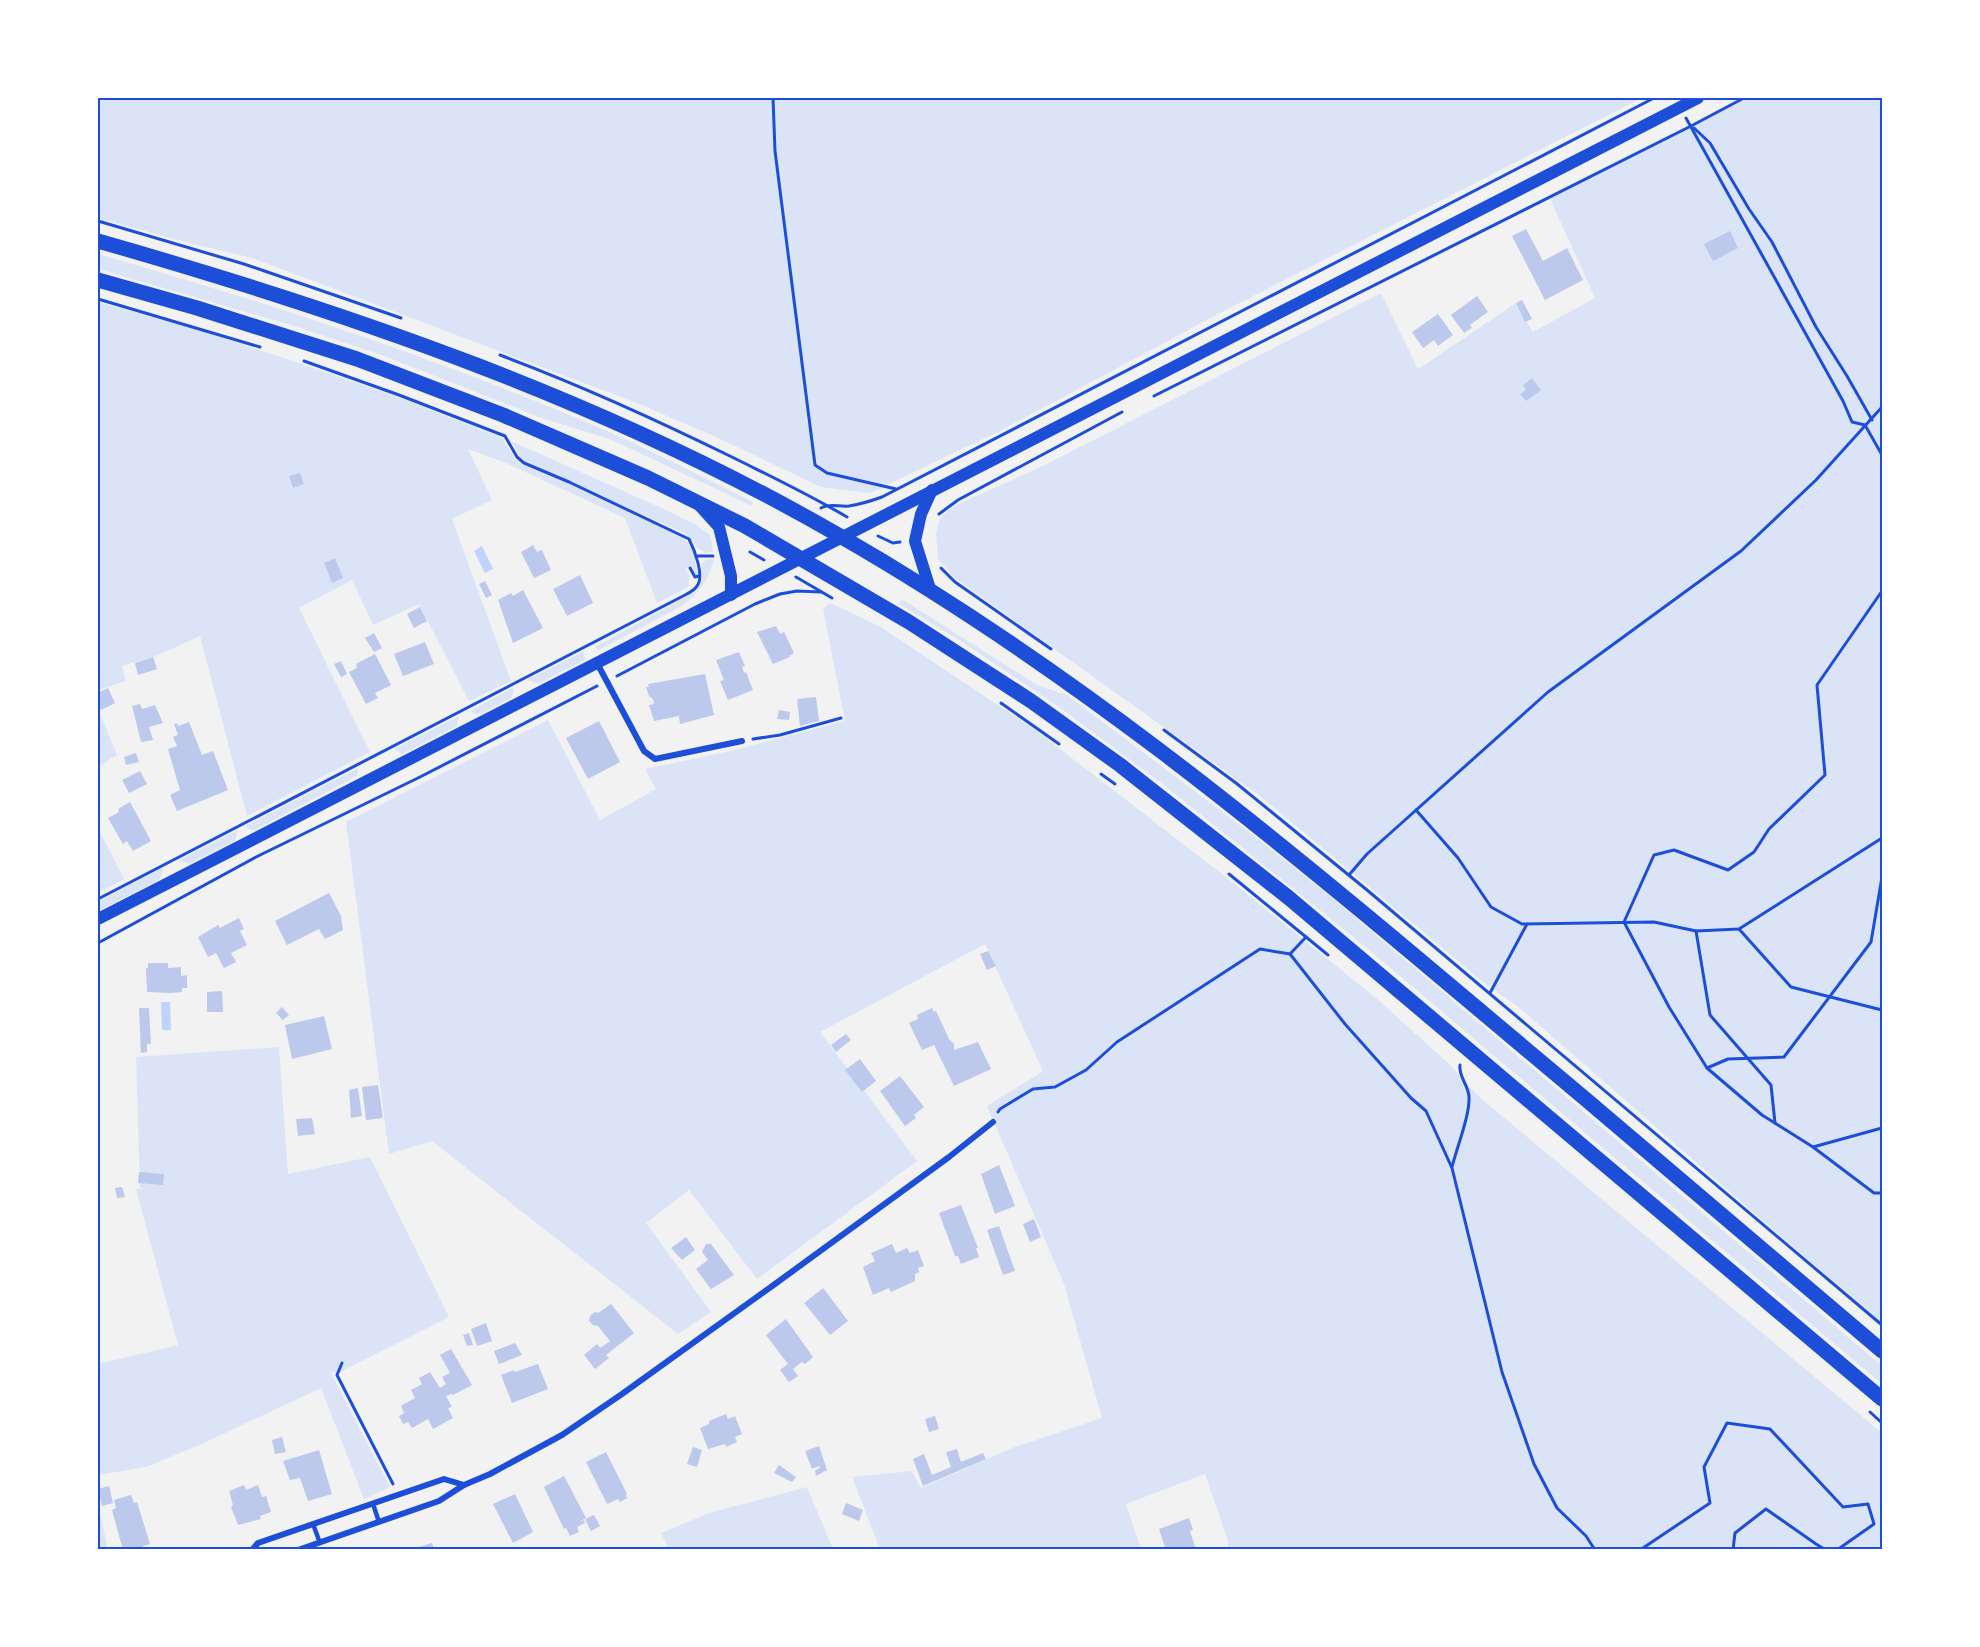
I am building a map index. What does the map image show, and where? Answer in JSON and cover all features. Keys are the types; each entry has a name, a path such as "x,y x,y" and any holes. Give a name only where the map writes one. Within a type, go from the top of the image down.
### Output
{"main road":[{"path":"98,919 1698,98"},
{"path":"98,241 291,298 514,380 701,461 842,537 931,592 1039,662 1141,736 1318,874 1882,1351"},
{"path":"98,280 197,308 357,359 502,415 648,478 696,502 801,557 919,628 1031,702 1120,765 1318,922 1882,1399"},
{"path":"931,592 915,540 921,514 932,490"},
{"path":"696,502 719,528 731,576 731,595"}],"street":[{"path":"597,663 644,751 655,759 742,741"},
{"path":"298,1550 439,1501 464,1485 490,1474 562,1435 939,1164 993,1122"},
{"path":"252,1550 258,1543 444,1479 464,1485"}],"lane":[{"path":"373,1504 379,1522"},
{"path":"313,1524 320,1543"}],"path":[{"path":"773,98 775,151 815,465 827,472 896,489"},
{"path":"827,505 847,506 868,502 896,489 1654,98"},
{"path":"1154,396 1744,98"},
{"path":"1691,126 1710,143 1772,242 1816,327 1872,420"},
{"path":"1691,126 1843,401 1852,422 1865,426 1882,455"},
{"path":"98,299 265,349"},
{"path":"98,899 697,588 699,576 697,556 689,539 524,463 517,457 505,436 296,358"},
{"path":"1349,875 1367,854 1548,692 1741,551 1816,480 1882,407"},
{"path":"935,522 938,514 958,500 1123,412"},
{"path":"776,479 848,518"},
{"path":"875,534 893,543"},
{"path":"750,552 768,562"},
{"path":"697,556 714,556"},
{"path":"690,568 696,577 699,576"},
{"path":"949,577 1036,638"},
{"path":"98,943 256,857 420,777 745,609 771,597 796,591 822,592 797,578"},
{"path":"1624,922 1654,855 1674,850 1728,870 1754,852 1769,829 1826,775 1817,686 1882,591"},
{"path":"995,699 1061,745"},
{"path":"742,741 780,735 841,718"},
{"path":"1097,771 1123,790"},
{"path":"1416,810 1458,858 1491,907 1522,924 1654,922 1696,931 1739,929 1882,838"},
{"path":"1224,870 1331,957"},
{"path":"1707,1068 1728,1059 1784,1057 1871,942 1882,877"},
{"path":"1624,922 1668,1007 1707,1068 1762,1115 1814,1147 1874,1193 1882,1193"},
{"path":"1490,993 1527,924"},
{"path":"1739,929 1791,987 1882,1010"},
{"path":"1696,931 1710,1015 1771,1085 1775,1123"},
{"path":"1290,954 1306,937"},
{"path":"993,1122 1000,1108 1033,1089 1055,1087 1086,1070 1117,1042 1260,949 1290,954 1345,1024 1411,1098 1426,1111 1452,1168 1502,1372 1534,1464 1557,1508 1586,1536 1596,1550"},
{"path":"1453,1059 1468,1072"},
{"path":"1452,1168 1468,1110 1470,1094 1459,1070 1460,1065"},
{"path":"1814,1147 1882,1128"},
{"path":"342,1363 336,1375 398,1495"},
{"path":"1865,1408 1882,1423"},
{"path":"1640,1550 1710,1503 1704,1467 1727,1423 1770,1429 1843,1508 1868,1504 1874,1524 1837,1550"},
{"path":"1733,1550 1735,1533 1766,1509 1826,1550"}],"shaded area":[{"path":"98,98 1642,98 1216,315 1000,431 870,493 821,487 716,437 637,403 252,258 98,218"},
{"path":"1748,98 1882,98 1882,1322 1521,1009 1483,982 1260,796 955,578 938,559 936,533 940,518 952,507 1047,464 1381,293 1418,369 1516,303 1533,332 1595,298 1550,199"},
{"path":"98,254 216,289 450,368 636,444 753,502 752,506 610,439 544,419 387,357 294,326 98,269"},
{"path":"98,302 195,329 299,363 398,397 502,438 516,460 524,466 574,486 683,538 692,550 698,575 696,576 690,566 685,569 690,577 688,587 657,603 625,518 506,463 468,449 492,500 452,519 511,681 469,701 419,604 373,625 352,580 299,608 370,752 247,816 200,636 156,656 122,666 126,681 98,690"},
{"path":"511,441 694,524 710,535 713,551 706,553 684,533 526,462"},
{"path":"709,559 714,559 706,580 698,591 682,606 599,650 595,647 697,591 702,579 701,565"},
{"path":"902,599 1037,685 1067,695 1331,897 1882,1366 1882,1384 1368,949 1255,858 1161,783 1059,707 962,642 899,604"},
{"path":"830,603 879,626 1034,729 1226,877 1376,998 1449,1064 1477,1095 1882,1433 1882,1549 1228,1549 1228,1541 1205,1474 1126,1504 1141,1549 880,1549 852,1477 912,1471 921,1488 1012,1448 1102,1418 1064,1284 987,1106 1043,1071 985,944 820,1032 917,1161 757,1279 689,1190 646,1223 711,1312 678,1334 432,1141 389,1154 346,822 548,720 600,820 656,789 645,769 730,751 845,721 823,609"},
{"path":"584,651 585,660 538,684 527,680"},
{"path":"514,687 512,698 478,715 470,711"},
{"path":"98,709 117,755 98,767"},
{"path":"459,716 457,726 402,754 394,749"},
{"path":"358,768 357,776 253,831 245,826"},
{"path":"98,828 124,879 98,893"},
{"path":"238,830 235,841 189,864 179,860"},
{"path":"162,868 163,872 159,880 98,911 98,902"},
{"path":"279,1047 288,1174 370,1157 449,1317 340,1372 331,1373 390,1487 364,1499 321,1388 204,1443 146,1467 98,1475 98,1364 178,1345 136,1189 149,1188 140,1188 136,1057"},
{"path":"807,1487 833,1549 669,1549 661,1533 709,1513"},
{"path":"98,1505 108,1549 98,1549"}],"water":[{"path":"482,546 493,569 485,573 474,551"},
{"path":"161,1002 170,1002 171,1030 162,1030"}],"building":[{"path":"1526,229 1543,261 1567,248 1583,280 1545,300 1512,236"},
{"path":"1730,231 1738,248 1713,261 1704,244"},
{"path":"1477,296 1488,312 1470,325 1472,328 1464,333 1451,315"},
{"path":"1522,300 1532,319 1525,322 1516,303"},
{"path":"1438,314 1453,335 1438,346 1434,340 1423,348 1412,332"},
{"path":"1532,378 1541,390 1526,401 1520,394 1526,390 1523,385"},
{"path":"300,473 304,484 293,488 289,476"},
{"path":"533,545 537,552 542,550 551,570 534,578 521,552"},
{"path":"335,558 343,578 332,583 324,563"},
{"path":"580,575 593,603 567,616 553,589"},
{"path":"485,581 492,595 486,598 479,584"},
{"path":"523,590 543,628 513,643 498,600 511,593 513,596"},
{"path":"420,607 427,621 414,628 407,614"},
{"path":"776,626 780,634 784,632 794,653 773,664 757,632"},
{"path":"374,633 382,648 374,652 365,638"},
{"path":"425,642 434,664 403,676 394,654"},
{"path":"739,652 745,666 742,667 744,673 746,672 753,690 728,700 720,681 724,680 716,660"},
{"path":"375,654 391,685 375,693 378,698 366,704 349,672 357,668 356,664"},
{"path":"153,657 157,669 138,675 135,663"},
{"path":"341,661 347,674 341,677 334,664"},
{"path":"705,674 714,715 680,724 679,716 654,721 649,705 654,704 646,687 649,687 648,684"},
{"path":"108,688 115,703 101,710 98,693"},
{"path":"816,697 819,721 800,726 797,699"},
{"path":"140,704 142,709 155,705 163,723 149,727 153,740 141,742 132,706"},
{"path":"779,710 790,712 789,720 777,719"},
{"path":"599,721 620,762 588,779 566,738"},
{"path":"189,722 202,755 213,751 228,790 177,811 170,795 180,790 168,749 177,746 173,737 178,735 174,724 177,723 178,726"},
{"path":"136,753 139,762 126,765 124,757"},
{"path":"140,771 147,784 129,793 122,780"},
{"path":"130,802 151,841 133,851 127,841 123,844 108,818"},
{"path":"329,893 341,916 343,930 325,939 319,929 287,945 275,921"},
{"path":"239,918 244,929 240,931 247,945 231,953 236,962 224,968 216,953 208,957 198,937 218,925 220,928"},
{"path":"988,951 996,966 987,970 980,954"},
{"path":"148,963 168,963 168,968 181,967 181,976 187,975 187,988 182,988 182,992 147,992 146,968 148,968"},
{"path":"222,991 223,1012 207,1012 207,992"},
{"path":"282,1007 289,1015 283,1020 276,1013"},
{"path":"139,1008 149,1008 151,1044 147,1044 147,1052 141,1053"},
{"path":"932,1008 934,1012 936,1011 949,1039 954,1044 954,1050 978,1042 991,1069 954,1086 934,1045 922,1050 909,1023 918,1019 917,1015"},
{"path":"324,1016 332,1049 292,1059 285,1025"},
{"path":"846,1034 851,1040 836,1052 831,1045"},
{"path":"860,1059 876,1081 862,1092 845,1070"},
{"path":"900,1076 924,1107 914,1115 916,1118 905,1126 880,1091"},
{"path":"378,1085 383,1118 366,1120 362,1087"},
{"path":"358,1088 362,1116 351,1118 349,1090"},
{"path":"312,1118 315,1134 298,1136 296,1119"},
{"path":"999,1165 1015,1206 995,1214 981,1174"},
{"path":"139,1172 164,1174 163,1185 138,1183"},
{"path":"122,1187 125,1197 117,1198 115,1188"},
{"path":"961,1205 978,1248 976,1248 979,1257 961,1264 958,1256 955,1256 939,1213"},
{"path":"1034,1219 1041,1237 1030,1242 1023,1224"},
{"path":"999,1226 1015,1271 1003,1275 987,1230"},
{"path":"686,1237 695,1250 682,1260 671,1248"},
{"path":"706,1244 711,1244 734,1275 711,1289 696,1269 708,1260 702,1252"},
{"path":"892,1244 896,1253 907,1248 910,1253 918,1250 924,1266 918,1268 919,1272 915,1274 915,1281 891,1292 889,1288 873,1295 863,1267 875,1261 871,1253"},
{"path":"823,1288 848,1321 830,1335 804,1303"},
{"path":"611,1304 634,1333 606,1355 609,1358 595,1369 584,1355 597,1344 600,1348 610,1341 598,1326 589,1321 590,1316"},
{"path":"786,1319 813,1357 805,1364 802,1362 793,1369 798,1376 789,1382 780,1370 788,1364 766,1335"},
{"path":"486,1323 492,1341 477,1346 471,1329"},
{"path":"469,1333 473,1345 467,1346 463,1335"},
{"path":"515,1343 522,1355 499,1364 494,1351"},
{"path":"451,1349 472,1385 453,1395 446,1396 452,1407 448,1408 453,1418 433,1429 428,1419 412,1428 408,1422 403,1424 399,1416 404,1413 401,1406 415,1398 411,1390 422,1384 419,1378 430,1372 440,1388 446,1384 442,1377 450,1373 440,1355"},
{"path":"538,1364 548,1389 512,1403 501,1375"},
{"path":"726,1414 728,1419 735,1416 742,1434 735,1437 737,1442 726,1447 725,1444 708,1449 700,1428 709,1424 709,1421"},
{"path":"935,1416 939,1429 929,1432 925,1419"},
{"path":"282,1437 286,1452 275,1454 272,1440"},
{"path":"819,1446 827,1470 816,1476 815,1470 820,1468 819,1466 812,1469 805,1451"},
{"path":"693,1447 702,1450 697,1467 687,1464"},
{"path":"957,1449 961,1462 983,1453 986,1459 923,1486 913,1459 924,1454 932,1475 951,1467 946,1452"},
{"path":"319,1450 332,1494 308,1501 300,1478 290,1480 283,1461"},
{"path":"606,1452 627,1494 627,1498 620,1502 618,1499 607,1504 586,1462"},
{"path":"779,1465 796,1477 792,1482 774,1473"},
{"path":"564,1476 586,1518 579,1522 584,1520 585,1523 577,1527 579,1532 570,1536 566,1528 564,1529 544,1487"},
{"path":"244,1485 246,1490 258,1485 262,1497 266,1496 271,1512 260,1516 261,1519 238,1525 231,1507 233,1505 229,1491"},
{"path":"109,1486 113,1503 102,1506 98,1489"},
{"path":"515,1494 533,1532 513,1543 493,1504"},
{"path":"131,1495 134,1503 137,1502 150,1544 143,1546 141,1550 123,1550 112,1510 116,1508 114,1500"},
{"path":"846,1503 863,1510 859,1521 842,1514"},
{"path":"594,1515 600,1526 591,1531 585,1519"},
{"path":"1189,1518 1193,1530 1190,1531 1196,1550 1166,1550 1159,1529"},
{"path":"432,1543 434,1550 412,1550 412,1549"}]}
